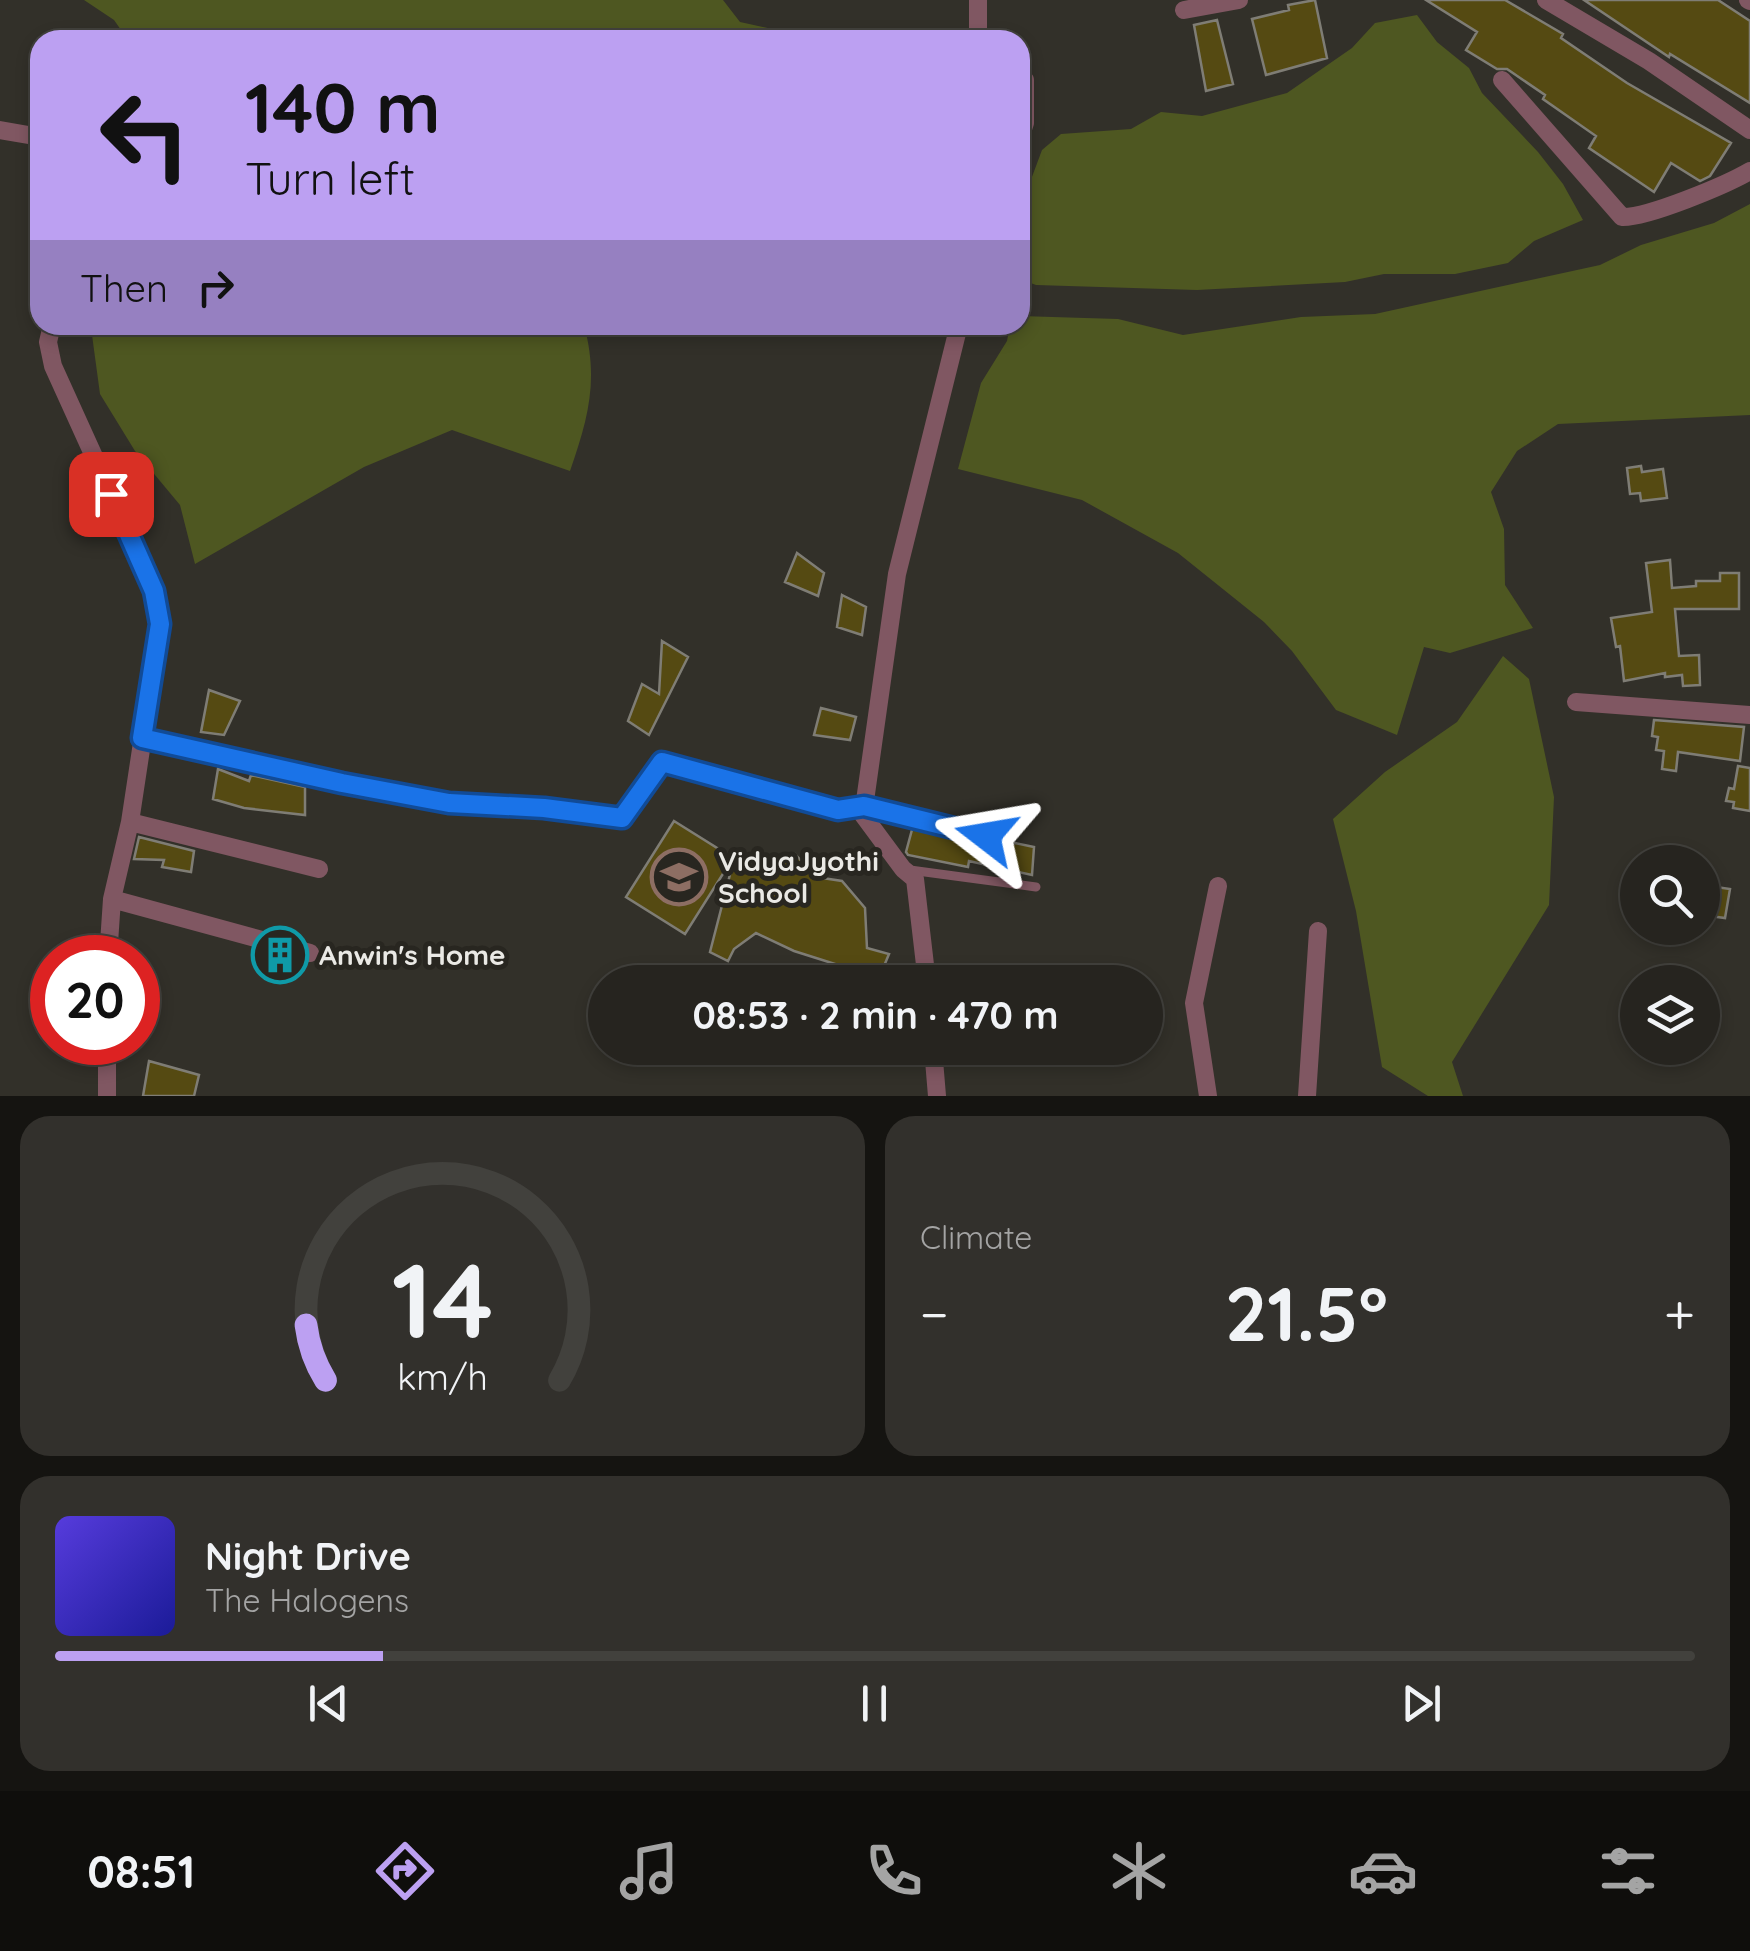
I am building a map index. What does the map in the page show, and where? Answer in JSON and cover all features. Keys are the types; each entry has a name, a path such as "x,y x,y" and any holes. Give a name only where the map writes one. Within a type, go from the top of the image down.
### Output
{"street":[{"path":"978,0 978,30"},
{"path":"1184,10 1240,0"},
{"path":"1546,0 1649,61 1750,130"},
{"path":"1502,80 1622,218 1662,207 1750,171"},
{"path":"0,130 30,135"},
{"path":"50,335 52,366 154,591 160,624 130,822 112,899 110,935"},
{"path":"924,965 915,879 903,869 863,815 897,574 957,335"},
{"path":"1576,702 1750,715"},
{"path":"142,738 449,803 544,808 622,818 662,762"},
{"path":"130,822 319,870"},
{"path":"1208,1096 1194,1003 1218,886"},
{"path":"112,899 310,953"},
{"path":"1307,1096 1318,931"},
{"path":"107,1065 107,1096"},
{"path":"934,1065 937,1096"}],"lane":[{"path":"662,762 838,810 864,806 1007,840"},
{"path":"903,869 1036,886"}],"green space":[{"path":"84,0 723,0 740,22 776,30 121,30 114,20"},
{"path":"1417,15 1437,42 1469,68 1482,93 1538,152 1563,184 1583,220 1534,241 1508,263 1455,274 1384,274 1345,282 1197,290 1030,283 1030,182 1042,150 1061,134 1131,129 1161,112 1202,116 1287,93 1352,48 1375,23"},
{"path":"1750,204 1750,415 1558,424 1517,451 1491,492 1504,529 1505,585 1533,628 1450,653 1424,647 1397,735 1336,710 1292,651 1264,622 1178,553 1082,500 958,469 981,383 1008,335 1030,335 1030,316 1118,319 1183,335 1301,317 1375,314 1600,265 1641,245 1714,223"},
{"path":"92,335 586,335 591,364 589,399 570,471 452,430 364,467 195,564 180,505 135,451 100,394"},
{"path":"1503,656 1529,679 1554,797 1549,905 1452,1062 1463,1096 1428,1096 1382,1067 1356,911 1333,819 1385,772 1457,722"}],"building":[{"path":"1315,0 1327,58 1266,75 1252,19 1289,10 1288,5"},
{"path":"1426,0 1505,0 1563,34 1561,38 1627,83 1731,143 1710,176 1700,181 1671,163 1654,192 1589,148 1596,136 1543,99 1545,95 1507,69 1497,69 1466,50 1477,32"},
{"path":"1584,0 1718,0 1750,21 1750,103 1670,54 1669,57"},
{"path":"1217,20 1233,84 1206,91 1194,25"},
{"path":"1641,466 1642,472 1663,469 1667,498 1641,501 1640,493 1630,494 1627,468"},
{"path":"797,553 824,573 818,596 785,582"},
{"path":"1670,560 1672,588 1696,586 1696,581 1720,581 1720,573 1739,573 1739,609 1675,609 1679,656 1699,655 1700,685 1683,686 1682,675 1665,677 1665,673 1624,681 1620,646 1616,647 1611,618 1652,612 1646,563"},
{"path":"842,595 866,607 862,635 837,627"},
{"path":"662,641 688,657 649,735 628,721 642,684 659,694"},
{"path":"209,690 240,701 224,735 201,732"},
{"path":"821,708 856,717 850,740 814,735"},
{"path":"1654,720 1744,727 1740,761 1678,752 1676,771 1662,769 1664,751 1656,750 1658,737 1652,736"},
{"path":"1738,766 1750,768 1750,811 1733,808 1734,802 1726,801 1729,788 1734,789"},
{"path":"218,769 249,781 251,775 305,787 305,815 244,808 213,799"},
{"path":"674,821 733,858 685,934 626,897"},
{"path":"913,826 1005,849 1015,843 1034,847 1032,875 969,861 968,867 908,855"},
{"path":"139,837 194,851 191,872 162,867 164,860 134,859"},
{"path":"760,852 775,858 795,854 816,877 842,881 865,908 867,948 889,954 884,965 838,965 756,933 734,949 728,961 710,952 734,859 755,872"},
{"path":"1720,888 1730,889 1725,918 1720,917"},
{"path":"160,1064 199,1075 194,1096 143,1096 148,1065"}],"place":[{"name":"VidyaJyothi School","path":"679,877"},
{"name":"Anwin's Home","path":"280,955"}],"route":[{"path":"111,494 154,591 160,624 142,738 449,803 544,808 622,818 662,762 838,810 864,806 986,836"}]}
